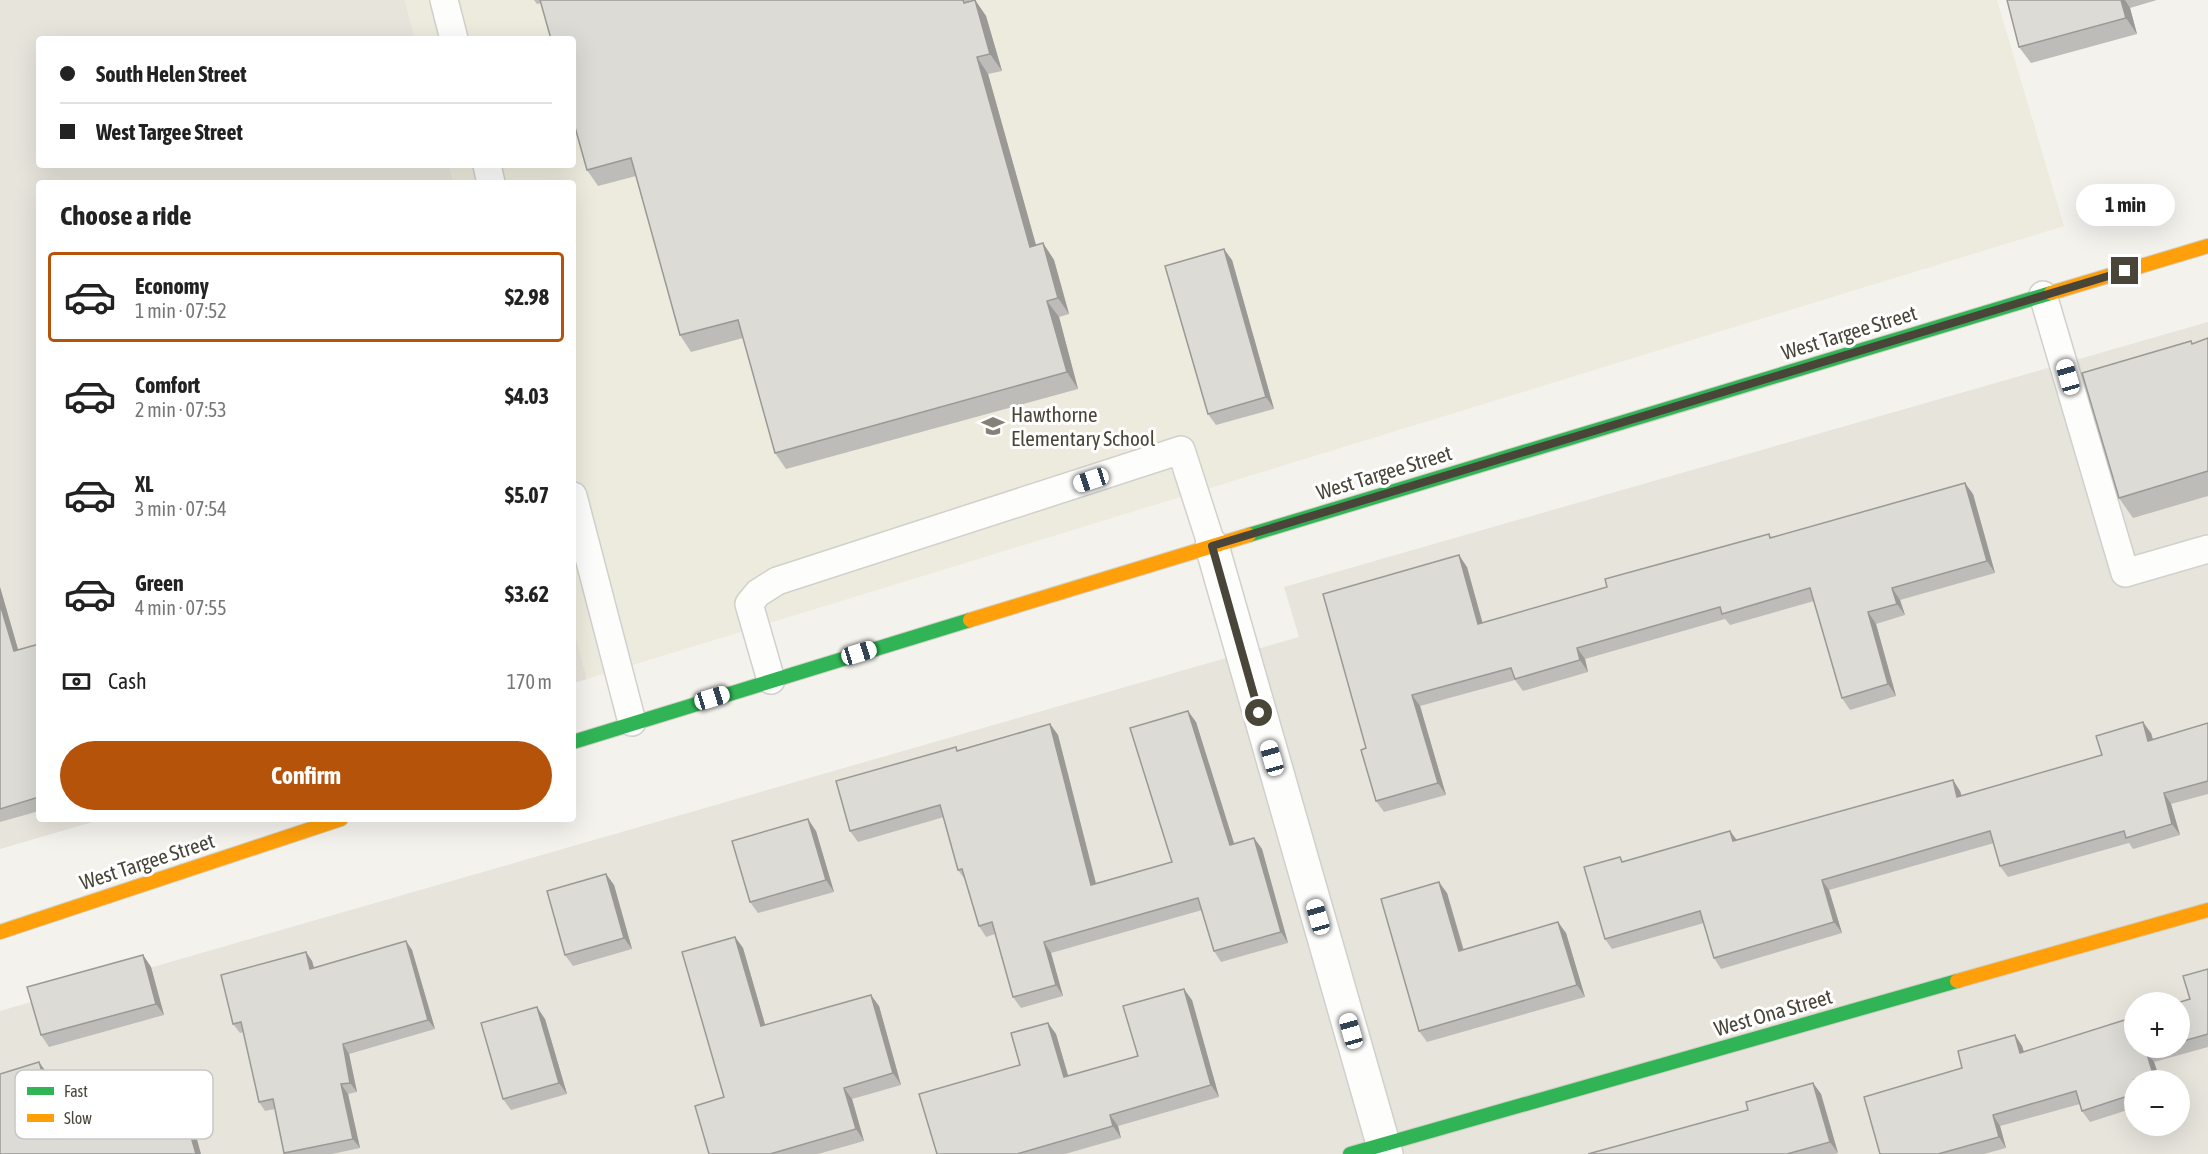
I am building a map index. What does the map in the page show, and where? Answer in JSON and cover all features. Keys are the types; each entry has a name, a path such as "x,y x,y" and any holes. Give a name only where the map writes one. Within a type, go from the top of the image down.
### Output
{"street":[{"name":"West Targee Street","path":"576,741 1212,546 2208,246"},
{"path":"1212,546 1384,1149"},
{"name":"West Targee Street","path":"0,932 332,822"},
{"name":"West Ona Street","path":"1350,1154 1384,1149 2208,910"}],"lane":[{"path":"444,0 453,36"},
{"path":"2043,296 2125,573 2208,549"},
{"path":"771,680 749,604 758,593 777,582 1181,450 1212,546"},
{"path":"576,507 632,722"}],"shaded area":[{"path":"0,0 405,0 414,36 36,36 36,168 450,168 453,180 36,180 36,822 93,822 0,849"},
{"name":"Hawthorne Elementary School","path":"405,0 1997,0 2064,226 587,679 576,637 576,180 453,180 450,168 576,168 576,36 414,36"},
{"path":"2208,322 2208,1154 0,1154 0,1011 1299,637 1284,587"},
{"path":"576,637 587,679 576,682"}],"building":[{"path":"540,0 963,0 964,3 975,0 990,54 977,57 1030,247 1043,243 1058,298 1047,301 1067,372 775,453 738,320 680,335 631,158 587,170 576,131 576,36 550,36"},
{"path":"2007,0 2121,0 2126,18 2019,47"},
{"path":"1224,249 1266,397 1208,414 1165,266"},
{"path":"2208,338 2208,471 2119,498 2082,373"},
{"path":"1965,483 1987,561 1892,588 1897,604 1868,612 1888,684 1842,698 1810,588 1722,614 1720,607 1577,648 1580,660 1515,679 1511,668 1412,695 1438,783 1376,801 1361,750 1366,748 1323,594 1459,555 1478,624 1607,587 1605,579 1769,534 1770,538"},
{"path":"0,604 14,651 36,645 36,798 0,809"},
{"path":"1188,711 1230,845 1254,838 1281,932 1214,951 1198,898 1044,942 1056,985 1013,997 992,922 979,926 962,869 958,870 940,805 850,831 836,781 956,747 957,751 1050,724 1091,885 1172,862 1130,728"},
{"path":"2143,722 2148,741 2208,723 2208,781 2164,793 2172,824 2126,838 2124,831 2000,866 1990,831 1822,880 1834,922 1714,958 1700,911 1605,939 1584,867 1620,857 1622,862 1730,831 1733,841 1953,780 1957,797 2102,755 2096,736"},
{"path":"808,819 826,880 750,902 732,841"},
{"path":"606,874 624,938 565,955 547,891"},
{"path":"1439,882 1459,951 1558,922 1577,985 1419,1031 1381,899"},
{"path":"735,937 761,1026 871,995 893,1073 844,1088 856,1129 770,1154 709,1154 695,1106 724,1097 682,952"},
{"path":"406,941 428,1020 343,1044 350,1083 341,1084 353,1139 284,1153 273,1099 259,1102 241,1022 233,1024 221,975 306,952 310,969"},
{"path":"143,955 156,1004 41,1035 27,987"},
{"path":"2208,969 2208,1034 2190,1039 2190,992 2188,992 2183,976"},
{"path":"1184,989 1211,1085 1110,1115 1113,1126 1017,1154 937,1154 919,1094 1020,1065 1011,1033 1048,1023 1064,1077 1138,1056 1123,1006"},
{"path":"537,1007 559,1083 503,1099 481,1023"},
{"path":"2124,1020 2124,1058 2148,1058 2152,1070 2124,1070 2124,1097 2082,1111 2076,1091 1993,1115 1999,1137 1938,1154 1880,1154 1864,1097 1962,1068 1958,1051 2015,1035 2020,1053"},
{"path":"39,1062 42,1070 15,1070 15,1139 192,1139 196,1154 0,1154 0,1074"},
{"path":"1813,1083 1830,1142 1787,1154 1588,1154 1748,1110 1746,1102"}],"traffic: fast":[{"path":"1249,535 2051,293"},
{"path":"576,741 970,620"},
{"path":"1350,1154 1957,981"}],"traffic: slow":[{"path":"2051,293 2208,246"},
{"path":"970,620 1249,535"},
{"path":"0,932 332,822"},
{"path":"1957,981 2208,910"}],"place":[{"name":"Hawthorne Elementary School","path":"993,426"}],"route":[{"path":"1259,713 1212,546 2125,271"}]}
